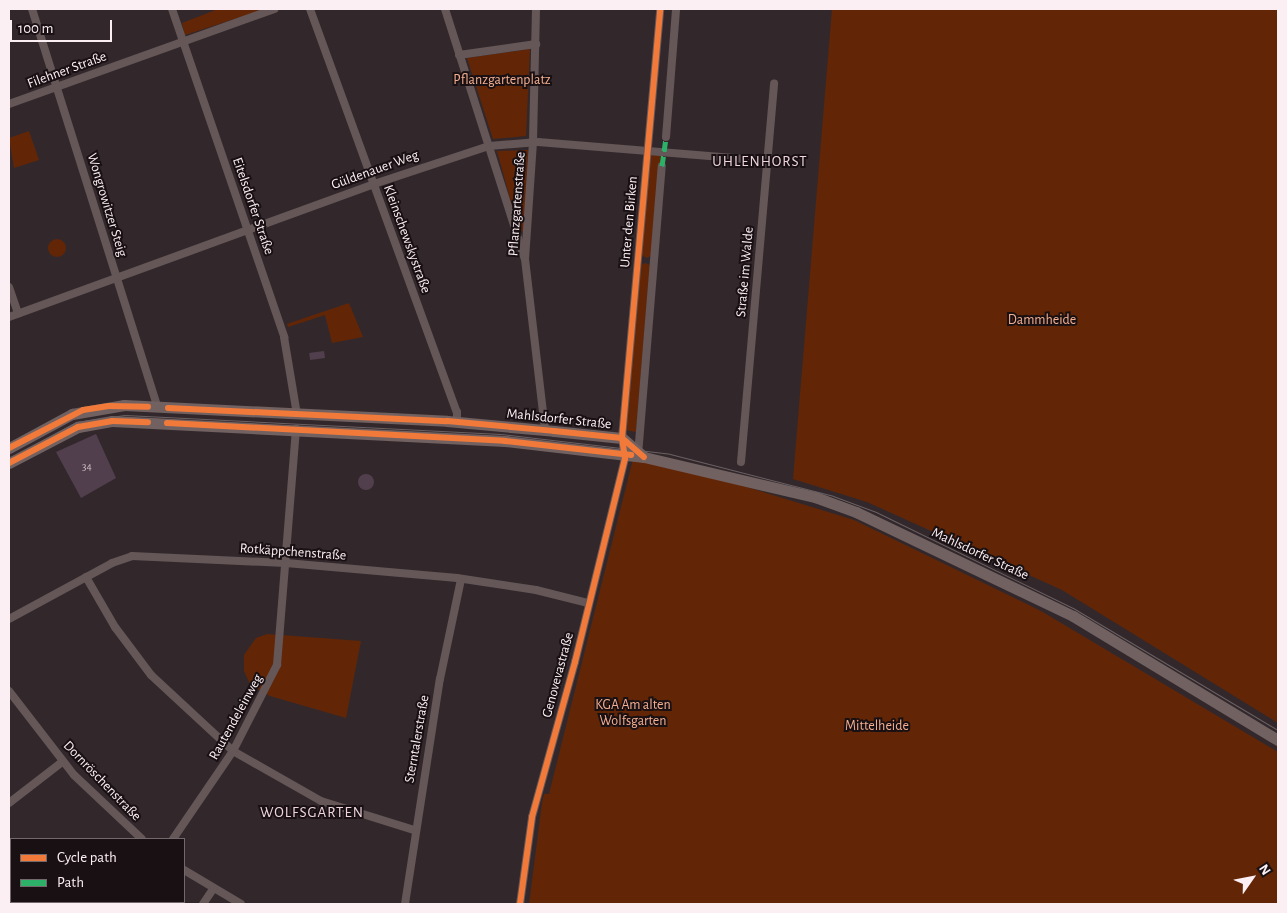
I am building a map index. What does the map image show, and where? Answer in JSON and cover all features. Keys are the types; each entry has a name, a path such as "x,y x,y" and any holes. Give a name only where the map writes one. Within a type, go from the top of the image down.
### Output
{"main road":[{"name":"Mahlsdorfer Straße","path":"9,448 83,410 109,406 457,422 545,430 622,438 640,455"},
{"path":"158,408 158,422"},
{"path":"296,429 297,415"},
{"name":"Mahlsdorfer Straße","path":"9,464 89,424 158,422 505,441 640,455 815,497 856,512 1066,612 1278,740"}],"street":[{"name":"Wongrowitzer Steig","path":"32,9 158,408"},
{"name":"Eitelsdorfer Straße","path":"172,9 284,337 297,415"},
{"name":"Filehner Straße","path":"9,104 274,9"},
{"name":"Kleinschewskystraße","path":"310,9 457,412 457,422"},
{"path":"445,9 525,259"},
{"name":"Pflanzgartenstraße","path":"536,9 533,142 525,259 545,430"},
{"name":"Unter den Birken","path":"624,454 622,438 660,9"},
{"path":"666,137 676,9"},
{"path":"459,55 536,44"},
{"name":"Straße im Walde","path":"741,462 774,84"},
{"name":"Güldenauer Weg","path":"9,317 374,184 489,146 533,142 768,160"},
{"name":"Unter den Birken","path":"640,455 662,166"},
{"path":"9,288 18,313"},
{"name":"Rautendeleinweg","path":"174,838 233,750 277,665 296,429"},
{"name":"Genovevastraße","path":"520,904 532,817 588,603 624,454"},
{"name":"Rotkäppchenstraße","path":"9,619 86,577 132,556 286,563 461,579 536,590 588,603"},
{"path":"86,577 115,627 151,675 233,750 321,800 414,830"},
{"name":"Sterntalerstraße","path":"405,904 414,830 461,579"},
{"name":"Dornröschenstraße","path":"9,691 62,762 141,838"},
{"path":"9,803 62,762"},
{"path":"185,871 241,904"},
{"path":"203,904 213,889"}],"green space":[{"path":"218,9 265,9 185,35 182,23"},
{"name":"Dammheide","path":"832,9 1278,9 1278,723 1062,590 867,502 793,479"},
{"name":"Pflanzgartenplatz","path":"530,49 526,136 493,139 467,58"},
{"path":"29,131 39,160 14,168 9,138"},
{"path":"528,150 524,231 519,231 497,151"},
{"path":"651,155 661,156 651,256 646,258 641,254"},
{"path":"57,239 63,242 66,248 63,254 57,257 51,254 48,248 51,242"},
{"path":"645,263 650,265 636,432 626,430 641,265"},
{"path":"349,303 363,337 332,343 325,315 288,327 287,324"},
{"name":"Mittelheide","path":"633,459 747,487 854,520 1041,611 1278,752 1278,904 529,904 544,794 549,794"},
{"path":"267,634 361,641 346,718 270,696 250,684 244,671 244,655 256,638"}],"building":[{"path":"324,351 325,358 310,360 309,353"},
{"path":"96,434 116,478 81,498 56,452"},
{"path":"366,474 374,482 366,490 358,482"}],"tram line":[{"path":"9,459 76,422 125,415 501,434 670,454 833,496 876,512 1073,608 1278,730"}],"marked path":[{"path":"662,166 666,137"}],"cycle path":[{"path":"520,904 532,817 575,662 625,459 622,438 660,9"},
{"path":"9,448 83,410 109,406 148,407"},
{"path":"168,408 447,421 554,431 622,438 644,457"},
{"path":"9,463 78,427 112,421 148,422"},
{"path":"167,423 505,441 631,455"}],"district":[{"name":"UHLENHORST","path":"760,162"},
{"name":"WOLFSGARTEN","path":"312,813"}],"park label":[{"name":"KGA Am alten Wolfsgarten","path":"633,714"}]}
